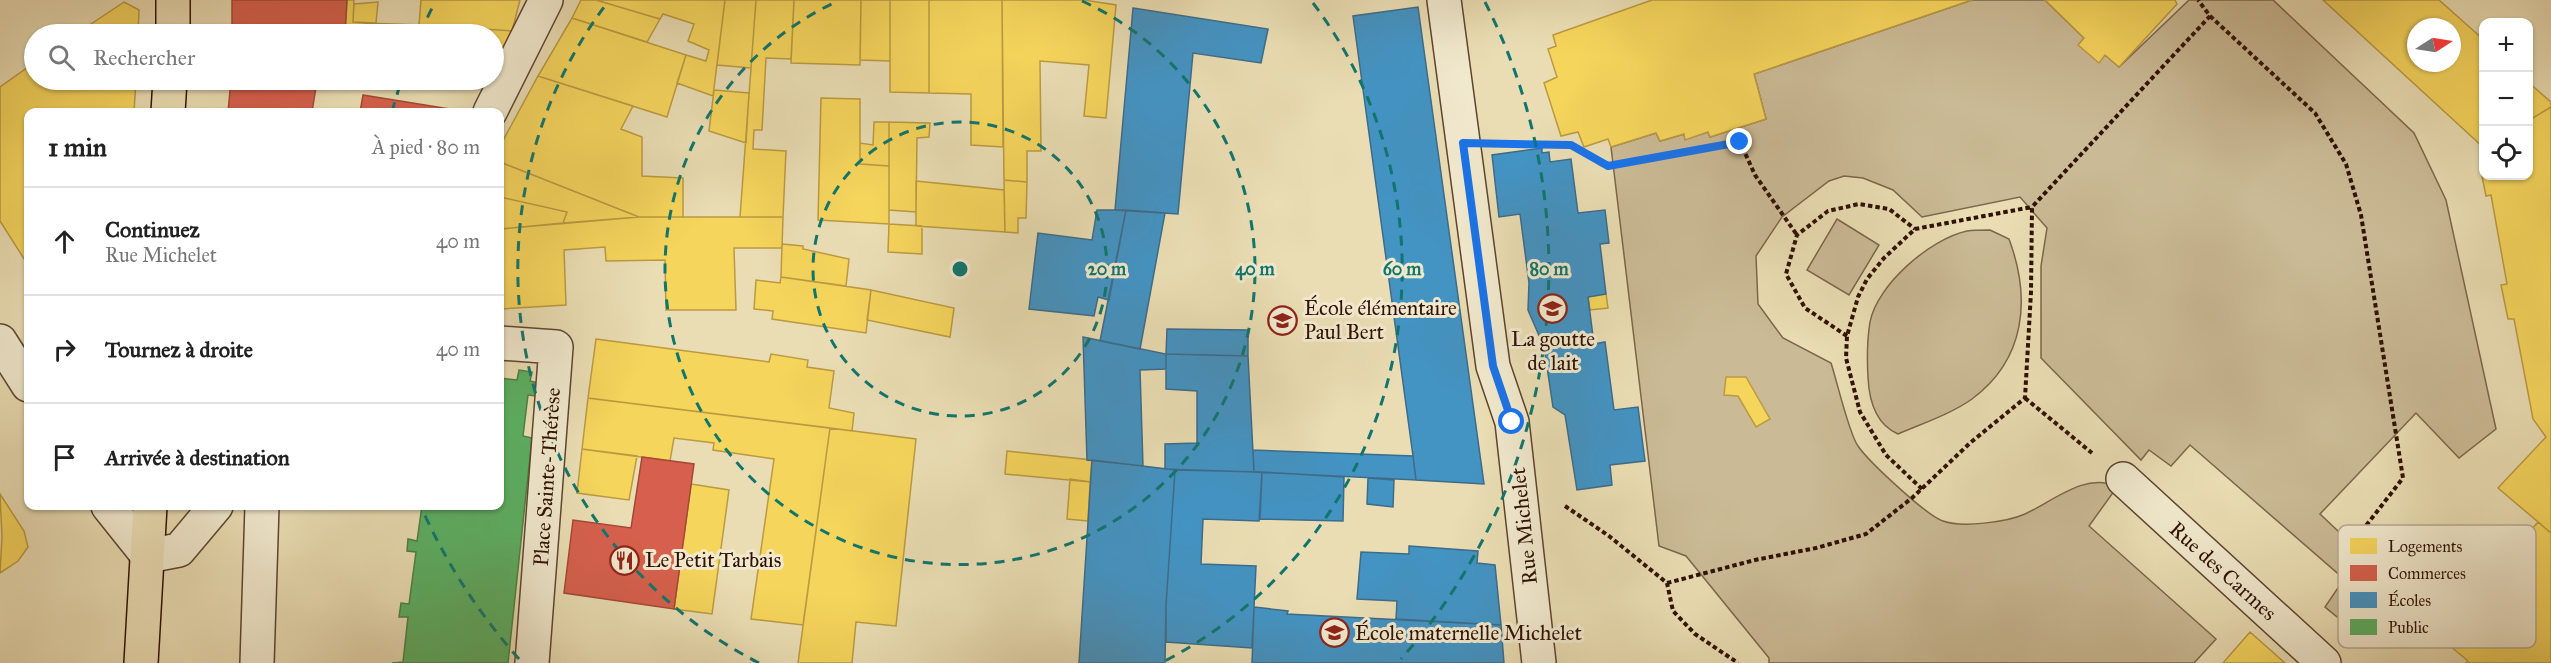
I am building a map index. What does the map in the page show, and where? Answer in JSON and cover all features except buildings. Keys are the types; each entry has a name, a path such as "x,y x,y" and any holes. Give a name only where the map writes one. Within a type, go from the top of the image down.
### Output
{"main road":[{"path":"173,0 173,24"},
{"path":"168,108 169,90"},
{"path":"141,663 150,510"}],"street":[{"path":"504,84 546,0"},
{"name":"Rue Michelet","path":"1444,0 1493,366 1512,422 1539,663"},
{"path":"492,108 501,90"},
{"path":"0,341 24,379"},
{"name":"Place Sainte-Thérèse","path":"504,343 556,347 532,663"},
{"name":"Rue des Carmes","path":"2123,479 2324,663"},
{"path":"111,510 148,556 179,550 213,510"},
{"path":"258,663 262,510"}],"path":[{"path":"2198,0 2210,16 2315,113 2346,164 2361,215 2403,478 2367,525"},
{"path":"1922,489 1886,455 1860,412 1846,358 1847,336 1858,297 1867,279 1884,258 1915,229 2032,207 2210,16"},
{"path":"1463,143 1571,145 1608,166 1740,142 1755,175 1797,235"},
{"path":"1847,336 1805,308 1786,274 1797,235 1828,211 1859,204 1889,209 1915,229"},
{"path":"1667,583 1866,534 1922,489 1970,443 2025,398 2031,292 2032,207"},
{"path":"2025,398 2123,479"},
{"path":"1561,503 1609,536 1667,583 1673,610 1695,634 1738,663"}],"shaded area":[{"path":"1972,0 2045,0 2084,38 2079,45 2105,55 2119,67 2189,0 2273,0 2414,133 2446,200 2496,429 2459,458 2416,413 2320,514 2338,531 2338,574 2190,445 2171,466 2149,450 2141,460 2041,358 2041,266 2047,228 2020,197 1922,217 1893,190 1863,178 1844,176 1829,181 1782,217 1756,256 1758,304 1783,338 1831,363 1847,419 1858,446 1912,499 1935,517 1951,523 1996,522 2017,517 2081,485 2105,483 2117,487 2089,526 2216,639 2194,663 1769,663 1769,658 1686,556 1659,546 1611,147 1656,133 1660,141 1684,134 1685,139 1708,132 1710,137 1766,119 1754,74"},
{"path":"1837,219 1879,245 1849,295 1807,270"},
{"path":"1990,230 2009,239 2016,261 2021,305 2019,326 2013,346 2004,365 1990,383 1972,399 1945,414 1898,434 1890,430 1879,418 1870,394 1868,343 1870,322 1875,308 1894,279 1937,243 1967,231"},
{"path":"2338,588 2338,618 2325,607"}],"place":[{"name":"La goutte de lait","path":"1553,308"},
{"name":"École élémentaire Paul Bert","path":"1283,320"},
{"name":"Le Petit Tarbais","path":"624,560"},
{"name":"École maternelle Michelet","path":"1334,633"}],"route":[{"path":"1512,422 1493,366 1463,143 1571,145 1608,166 1740,142"}]}
